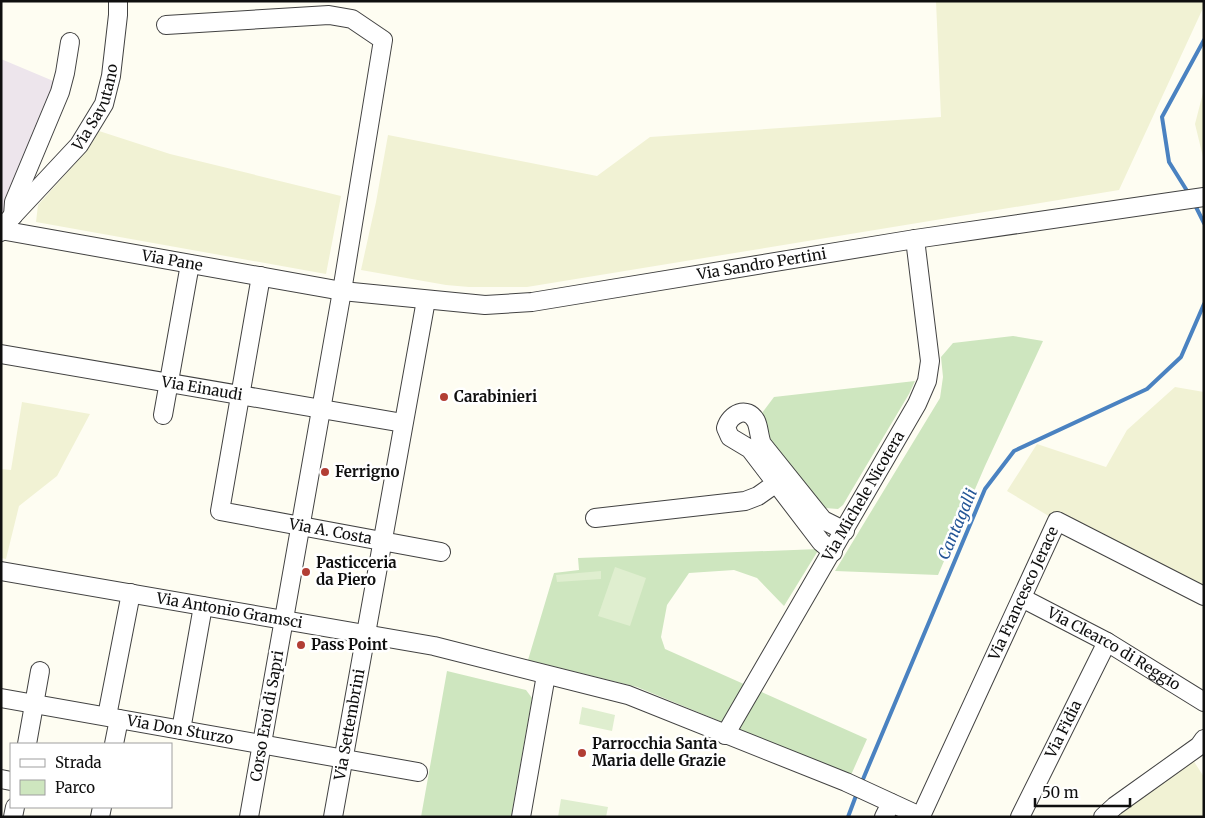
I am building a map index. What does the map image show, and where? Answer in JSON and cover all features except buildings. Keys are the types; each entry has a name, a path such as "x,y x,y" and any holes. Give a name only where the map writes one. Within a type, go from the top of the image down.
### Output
{"street":[{"name":"Via Savutano","path":"2,231 13,216 79,145 104,104 111,76 118,1"},
{"name":"Corso Eroi di Sapri","path":"166,25 329,15 352,19 383,40 342,291 249,817"},
{"path":"13,216 14,202 60,92 70,42"},
{"name":"Via Sandro Pertini","path":"342,291 484,305 532,302 915,239 1204,197"},
{"path":"30,199 23,213 26,225 32,232 44,237"},
{"name":"Via Pane","path":"2,231 342,291"},
{"name":"Via Michele Nicotera","path":"726,734 845,531 917,404 927,381 930,361 929,349 915,239"},
{"path":"163,415 190,264"},
{"path":"240,395 261,276"},
{"name":"Via Settembrini","path":"333,817 426,300"},
{"name":"Via Einaudi","path":"1,354 404,423"},
{"name":"Via A. Costa","path":"240,395 220,511 441,552"},
{"path":"833,552 821,542 750,449 727,433 727,425 735,414 741,413 753,417 762,444 823,520 845,531"},
{"path":"595,518 745,501 758,496 775,484"},
{"name":"Via Francesco Jerace","path":"921,817 1057,521 1204,596"},
{"name":"Via Antonio Gramsci","path":"1,571 434,646 628,696 846,782 885,806 921,817"},
{"path":"114,743 113,718 131,593"},
{"name":"Via Clearco di Reggio","path":"1022,598 1108,642 1204,702"},
{"path":"181,730 203,606"},
{"name":"Via Fidia","path":"1020,817 1108,642"},
{"path":"27,743 40,671"},
{"path":"521,817 546,675"},
{"name":"Via Don Sturzo","path":"1,698 418,772"},
{"path":"1103,817 1115,806 1199,746 1204,740"}],"shaded area":[{"path":"1,59 70,88 26,194 1,219"}],"green space":[{"path":"936,1 1204,1 1204,6 1119,190 527,287 446,285 361,270 388,135 597,176 650,137 941,117"},
{"path":"1204,89 1204,161 1195,124"},
{"path":"99,131 170,154 341,196 326,274 36,222 38,205 88,149"},
{"path":"1013,336 1043,341 985,466 938,575 835,571 940,398 943,377 941,357 953,343"},
{"path":"915,381 843,505 838,509 825,508 768,440 762,413 774,397"},
{"path":"1175,387 1204,392 1204,596 1057,521 1007,491 1037,444 1106,467 1127,430"},
{"path":"22,402 90,414 57,476 19,506 6,559 1,558 1,469 11,470"},
{"path":"819,549 784,606 757,578 734,570 689,573 667,605 661,637 665,649 867,739 851,775 637,687 528,660 554,573 579,570 578,558"},
{"path":"615,567 646,578 630,626 598,616"},
{"path":"601,571 601,579 557,582 556,575"},
{"path":"447,671 526,690 532,698 511,817 421,817"},
{"path":"582,707 615,715 612,731 579,724"},
{"path":"1191,757 1204,777 1204,817 1110,817"},
{"path":"561,799 608,807 606,817 558,817"}],"waterway":[{"name":"Cantagalli","path":"1189,194 1169,162 1162,117 1204,40"},
{"name":"Cantagalli","path":"1195,205 1204,223"},
{"name":"Cantagalli","path":"861,784 985,489 1014,451 1147,389 1181,357 1204,304"},
{"name":"Cantagalli","path":"848,817 857,793"}],"place":[{"name":"Carabinieri","path":"444,397"},
{"name":"Ferrigno","path":"325,472"},
{"name":"Pasticceria da Piero","path":"306,572"},
{"name":"Pass Point","path":"301,645"},
{"name":"Parrocchia Santa Maria delle Grazie","path":"582,753"}]}
